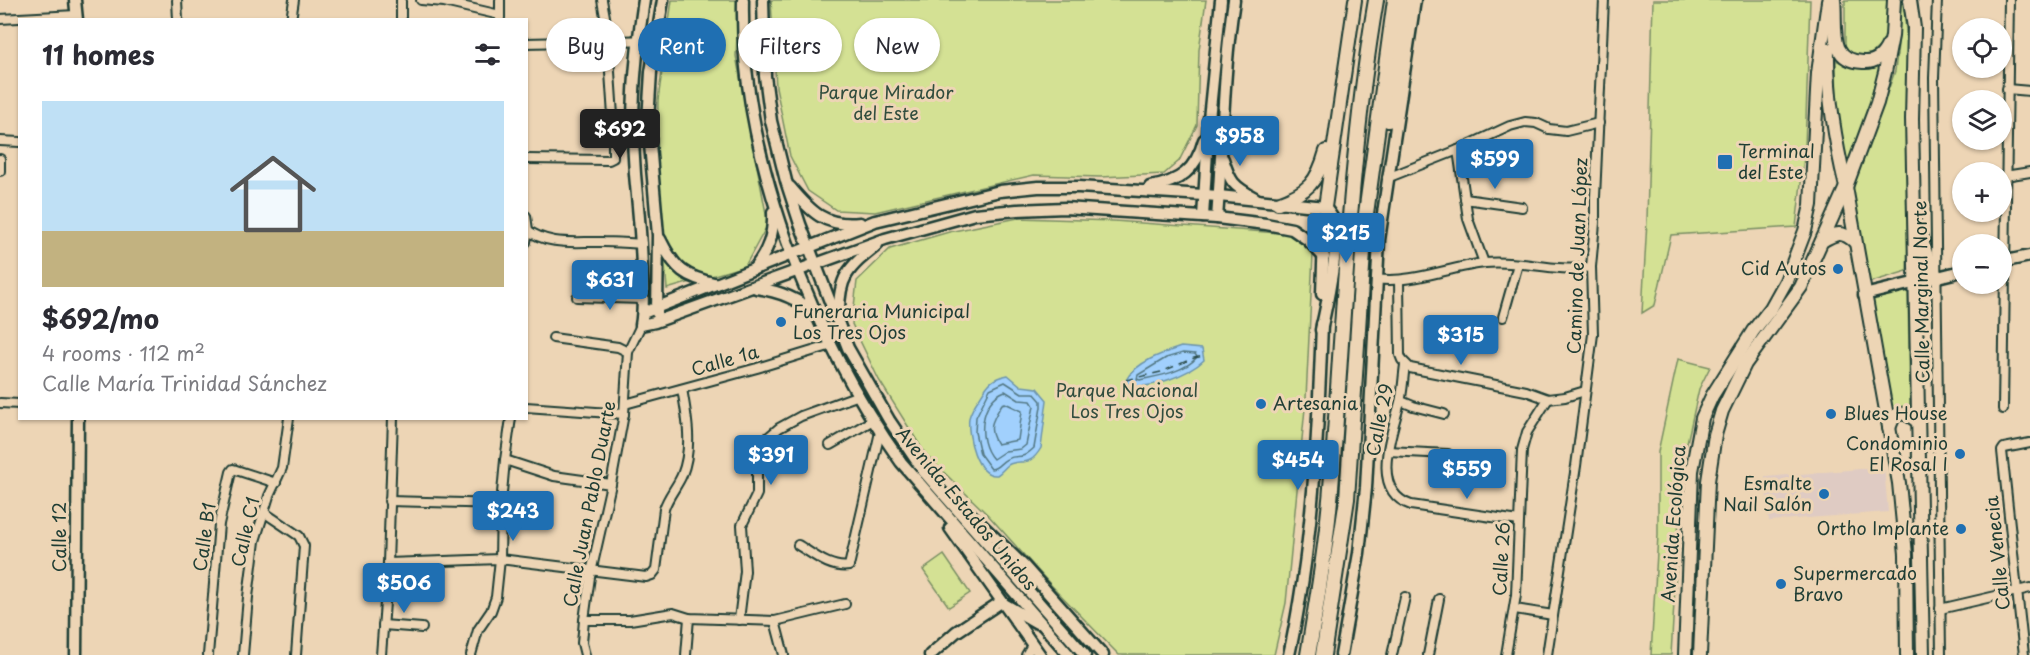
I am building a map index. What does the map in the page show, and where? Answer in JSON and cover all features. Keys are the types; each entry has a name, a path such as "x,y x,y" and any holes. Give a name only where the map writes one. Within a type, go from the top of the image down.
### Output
{"highway":[{"path":"1361,103 1359,87 1367,0"},
{"path":"1308,655 1324,550 1332,476 1348,232 1361,103 1376,0"},
{"path":"1323,655 1347,499 1365,221 1395,0"},
{"path":"1365,221 1384,140 1407,0"}],"main road":[{"path":"1325,207 1355,0"},
{"path":"1830,0 1836,44 1840,53 1849,60 1868,63 1878,59 1892,36"},
{"path":"1830,0 1829,95 1835,141 1846,187 1899,483 1906,554 1907,655"},
{"path":"1777,311 1797,256 1811,204 1818,73 1830,0"},
{"path":"1777,311 1801,287 1846,187 1886,72 1892,36 1894,0"},
{"path":"1910,0 1914,28"},
{"path":"1915,0 1912,120 1923,655"},
{"path":"1278,203 1307,188 1320,171 1339,104"},
{"path":"1915,194 1919,232 1924,251 1937,277"},
{"path":"1822,241 1839,232 1844,233 1855,242"},
{"name":"Avenida Ecológica","path":"1684,655 1692,471 1702,418 1712,396 1753,331 1777,311"},
{"name":"Avenida Ecológica","path":"1700,655 1708,481 1715,435 1722,411 1745,364 1777,311"},
{"path":"1888,428 1894,417 1901,413 1908,414 1918,422"}],"street":[{"path":"38,18 77,17 75,0"},
{"path":"177,0 178,18"},
{"path":"291,18 294,0"},
{"path":"401,0 401,18"},
{"path":"421,0 444,1 500,17 500,0"},
{"path":"602,0 605,18"},
{"path":"641,18 644,0"},
{"path":"660,18 663,0"},
{"name":"Avenida Estados Unidos","path":"743,0 742,21 746,61 764,168 792,254 832,345 880,432 922,488 1069,655"},
{"name":"Avenida Estados Unidos","path":"763,0 765,76 771,121 786,181 848,348 872,392 924,472 1085,655"},
{"path":"1203,217 1209,119 1221,0"},
{"path":"1217,218 1221,134 1234,0"},
{"path":"1341,655 1359,553 1366,488 1376,279 1387,178 1416,0"},
{"name":"Camino de Juan López","path":"1547,655 1576,466 1593,333 1591,267 1595,223 1604,0"},
{"name":"Calle Marginal Norte","path":"1937,0 1934,78 1941,655"},
{"path":"2006,162 2009,0"},
{"path":"0,19 18,19"},
{"path":"626,40 638,40 632,113 642,244 643,313 641,325 656,322 753,288 885,239 975,214 1065,208 1217,218 1292,229 1308,240 1323,256"},
{"path":"528,43 546,43"},
{"path":"528,159 609,160 613,158 610,72"},
{"path":"652,72 648,137 658,235 656,322"},
{"path":"2007,89 2030,92"},
{"path":"1134,190 1167,184 1190,169 1201,150 1209,119"},
{"path":"1387,178 1458,150 1510,126 1525,122 1566,131 1599,123"},
{"path":"1221,134 1222,157 1229,178 1240,190 1260,201"},
{"path":"0,141 18,142"},
{"path":"1458,150 1468,219 1484,263"},
{"path":"0,159 0,171"},
{"path":"2012,175 2030,172"},
{"path":"786,181 808,209 828,220 850,224 875,221 1000,191 1038,187 1134,190 1325,207"},
{"path":"1465,199 1522,207"},
{"path":"754,270 765,254 774,231 773,200"},
{"path":"1289,655 1301,588 1316,460 1325,207"},
{"path":"1322,330 1336,235 1333,219 1325,207"},
{"path":"643,313 875,221"},
{"path":"528,230 537,237 561,243 642,244"},
{"path":"658,235 669,258 682,273 718,284"},
{"path":"839,325 838,299 845,276 852,265 885,239"},
{"path":"2012,260 2030,256"},
{"path":"1376,279 1399,281 1484,263 1545,268 1591,267"},
{"path":"1503,317 1518,264"},
{"path":"1864,295 1952,273"},
{"name":"Calle 29","path":"1399,281 1400,354 1405,364 1401,401 1388,451 1386,469 1389,486 1397,498 1411,505 1519,521"},
{"path":"753,288 774,290 793,297 818,316"},
{"path":"2002,294 2002,409"},
{"path":"577,297 643,299"},
{"name":"Calle Juan Pablo Duarte","path":"585,655 582,643 584,620 591,571 624,414 628,352 641,325"},
{"path":"553,338 618,347 628,352"},
{"name":"Calle 1a","path":"625,404 832,345"},
{"path":"1405,364 1416,370 1526,391 1548,399 1585,391"},
{"path":"388,562 500,559 646,577 652,575 656,570 664,509 681,476 687,457 688,419 682,389"},
{"path":"739,620 745,571 742,525 757,494 757,452 760,444 779,428 794,420 859,395"},
{"name":"Calle 26","path":"1506,655 1515,609 1521,461 1524,440 1531,424 1548,399"},
{"path":"1401,401 1444,414"},
{"path":"0,403 18,404"},
{"path":"528,407 624,414"},
{"name":"Calle 12","path":"76,655 78,420"},
{"name":"Calle C1","path":"243,655 255,541 269,496 282,468 289,420"},
{"path":"381,655 388,562 393,420"},
{"path":"471,655 478,630 496,597 500,559 501,504 511,420"},
{"path":"830,445 873,420"},
{"path":"798,545 827,563 842,567 849,566 880,432"},
{"name":"Calle Venecia","path":"2024,655 2003,449 2030,443"},
{"path":"1388,451 1448,454"},
{"path":"505,460 554,476 611,484"},
{"name":"Calle B1","path":"208,655 219,524 231,472 233,469 276,483"},
{"path":"924,472 1024,566 1102,655"},
{"path":"922,488 1040,655"},
{"path":"389,501 501,504"},
{"path":"265,513 299,536 304,546 296,655"},
{"path":"1940,609 2030,588"},
{"path":"1392,655 1405,597"},
{"path":"1428,655 1439,599"},
{"path":"1001,602 1046,629"},
{"path":"930,655 956,632 1001,602"},
{"path":"584,620 630,620 674,613 689,618 775,621 845,604"},
{"path":"1515,609 1553,615"},
{"path":"686,655 689,618"},
{"path":"775,621 784,655"},
{"path":"383,625 422,628"},
{"path":"1026,655 1032,645"}],"shaded area":[{"path":"1884,467 1888,512 1769,521 1765,477"}],"green space":[{"path":"672,0 739,0 736,56 738,72 768,224 745,266 667,289 657,167 658,100 662,72 726,72 726,18 669,18"},
{"name":"Parque Mirador del Este","path":"771,0 1206,0 1199,50 1197,125 1179,161 1164,174 1100,177 1034,175 875,212 836,210 808,191 790,156 775,72 842,72 842,18 772,18"},
{"path":"1653,0 1810,0 1805,148 1796,227 1671,235 1655,305 1642,313 1647,220"},
{"path":"1845,0 1887,0 1886,40 1868,57 1845,51"},
{"path":"1901,0 1903,0 1906,34 1909,101 1907,271 1868,283 1851,193 1895,71"},
{"path":"1836,60 1859,68 1870,68 1882,63 1872,103 1846,168 1837,114"},
{"name":"Parque Nacional Los Tres Ojos","path":"1018,218 1114,221 1294,234 1313,254 1306,398 1286,603 1274,655 1119,655 1050,584 989,516 926,455 879,380 852,324 857,281 890,249 949,232"},
{"path":"1908,291 1910,410 1897,408 1890,415 1870,299"},
{"path":"1678,359 1710,367 1699,389 1682,465 1671,655 1651,655 1658,535 1658,452"},
{"path":"944,555 970,593 949,607 923,570"}],"water":[{"path":"1181,347 1202,349 1204,360 1189,371 1168,380 1147,386 1129,386 1126,380 1136,368 1150,359"},
{"path":"1008,375 1021,386 1037,388 1047,400 1041,448 1032,459 1012,463 997,475 990,474 983,469 974,454 969,418 973,407 988,385"}],"ferry route":[{"path":"1126,380 1161,372 1204,356"}],"place":[{"name":"Terminal del Este","path":"1725,162"},
{"name":"Cid Autos","path":"1838,269"},
{"name":"Funeraria Municipal Los Tres Ojos","path":"781,322"},
{"name":"Artesania","path":"1261,404"},
{"name":"Blues House","path":"1831,414"},
{"name":"Condominio El Rosal I","path":"1960,454"},
{"name":"Esmalte Nail Salón","path":"1824,494"},
{"name":"Ortho Implante","path":"1961,529"},
{"name":"Supermercado Bravo","path":"1781,584"}]}
